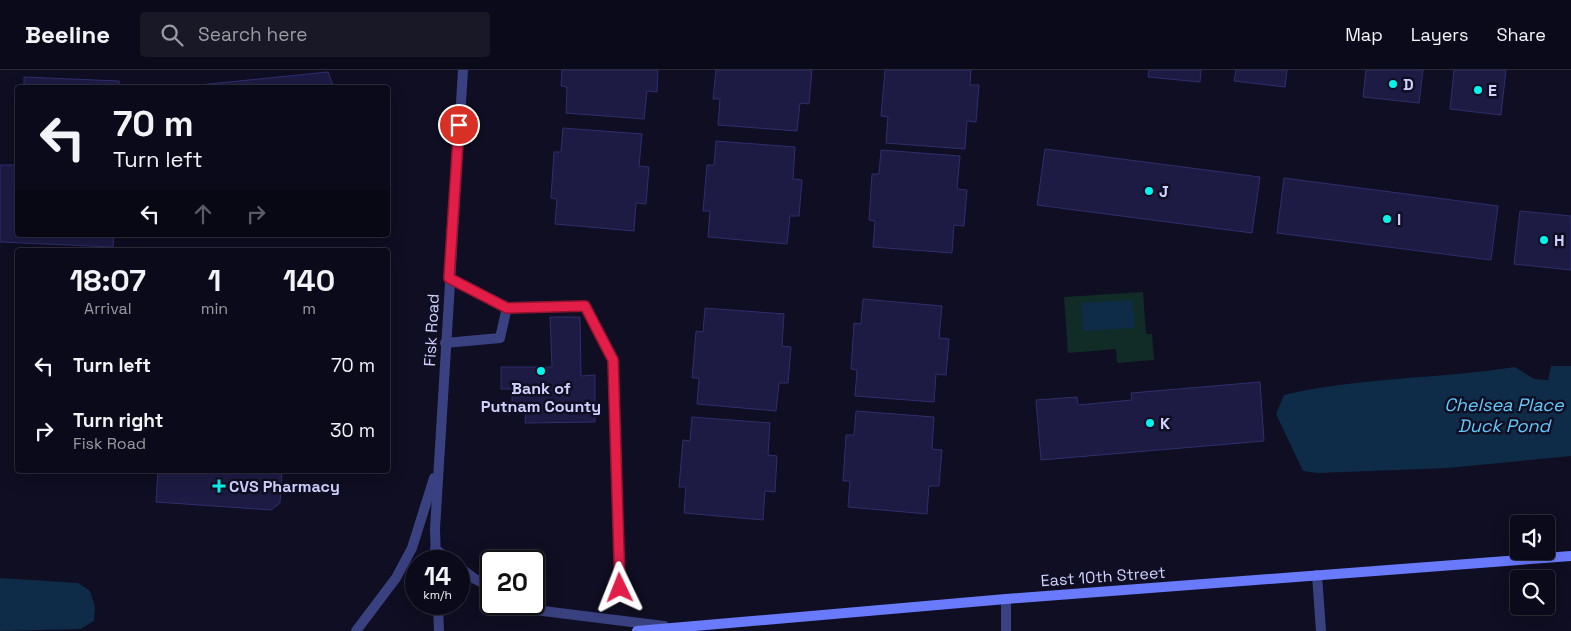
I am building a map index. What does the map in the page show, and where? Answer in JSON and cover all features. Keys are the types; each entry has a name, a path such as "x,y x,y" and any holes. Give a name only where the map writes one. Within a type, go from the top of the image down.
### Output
{"main road":[{"name":"East 10th Street","path":"637,631 1006,599 1571,556"}],"street":[{"name":"Fisk Road","path":"436,549 438,463 463,70"},
{"path":"449,278 507,308 585,306 613,360 620,588"},
{"path":"445,343 500,338 507,308"},
{"path":"356,631 396,578 412,548 438,463"},
{"path":"1317,575 1321,631"},
{"path":"1006,599 1006,631"},
{"path":"545,611 675,628"},
{"path":"438,615 439,631"}],"green space":[{"path":"1143,292 1146,334 1152,334 1154,360 1117,363 1116,349 1068,353 1064,297"}],"water":[{"path":"1132,300 1135,328 1083,331 1081,303"},
{"name":"Chelsea Place Duck Pond","path":"1551,366 1571,366 1571,456 1448,468 1318,473 1303,471 1276,414 1284,395 1313,389 1370,381 1515,367 1534,379 1548,380"},
{"path":"0,578 78,583 90,591 95,607 94,621 80,629 0,631"}],"building":[{"path":"562,70 658,70 657,92 647,91 644,119 566,113 567,87 561,86"},
{"path":"716,70 812,70 809,104 800,103 797,131 718,125 720,99 713,99"},
{"path":"885,70 971,70 970,85 979,85 976,122 967,121 965,149 886,143 888,117 881,116"},
{"path":"1149,70 1201,70 1200,82 1148,77"},
{"path":"1236,70 1287,70 1285,87 1234,81"},
{"name":"D","path":"1366,70 1423,70 1419,103 1363,97"},
{"name":"E","path":"1454,70 1506,70 1501,115 1450,109"},
{"path":"328,72 333,85 199,85"},
{"path":"24,77 119,81 119,85 24,85"},
{"path":"563,128 642,134 639,166 649,167 646,204 636,203 634,231 555,224 557,199 551,198 554,152 561,152"},
{"path":"716,141 795,147 793,179 802,180 799,216 790,216 787,244 708,237 710,211 703,211 707,165 714,165"},
{"name":"J","path":"1045,149 1260,177 1252,233 1037,205"},
{"path":"881,150 960,156 957,189 967,190 964,226 954,225 952,253 873,247 875,221 869,220 872,174 879,174"},
{"path":"0,165 15,165 15,237 114,237 113,247 0,242"},
{"name":"I","path":"1284,178 1498,206 1491,260 1277,233"},
{"name":"H","path":"1520,211 1571,216 1571,270 1514,264"},
{"path":"863,299 942,306 939,338 949,339 946,375 936,374 934,402 855,396 857,370 851,369 854,323 861,324"},
{"path":"705,308 784,314 782,346 791,347 788,383 779,383 776,411 697,404 699,378 692,378 696,331 703,332"},
{"name":"Bank of Putnam County","path":"550,317 580,317 581,376 595,375 595,422 525,423 526,405 512,406 512,389 501,389 501,367 552,367"},
{"name":"K","path":"1260,382 1264,441 1041,460 1036,400 1077,397 1078,405 1132,400 1131,393"},
{"path":"856,411 934,417 932,449 942,450 939,486 929,486 927,514 848,507 850,481 843,481 846,435 854,435"},
{"path":"692,417 770,423 768,455 777,456 775,492 765,491 763,520 684,513 686,487 679,487 683,440 690,441"},
{"name":"CVS Pharmacy","path":"158,473 282,473 280,503 271,510 156,502"}],"place":[{"name":"D","path":"1393,84"},
{"name":"E","path":"1478,90"},
{"name":"J","path":"1149,191"},
{"name":"I","path":"1387,219"},
{"name":"H","path":"1544,240"},
{"name":"Bank of Putnam County","path":"541,371"},
{"name":"K","path":"1150,423"},
{"name":"CVS Pharmacy","path":"219,486"}],"route":[{"path":"459,125 449,278 507,308 585,306 613,360 620,588"}]}
